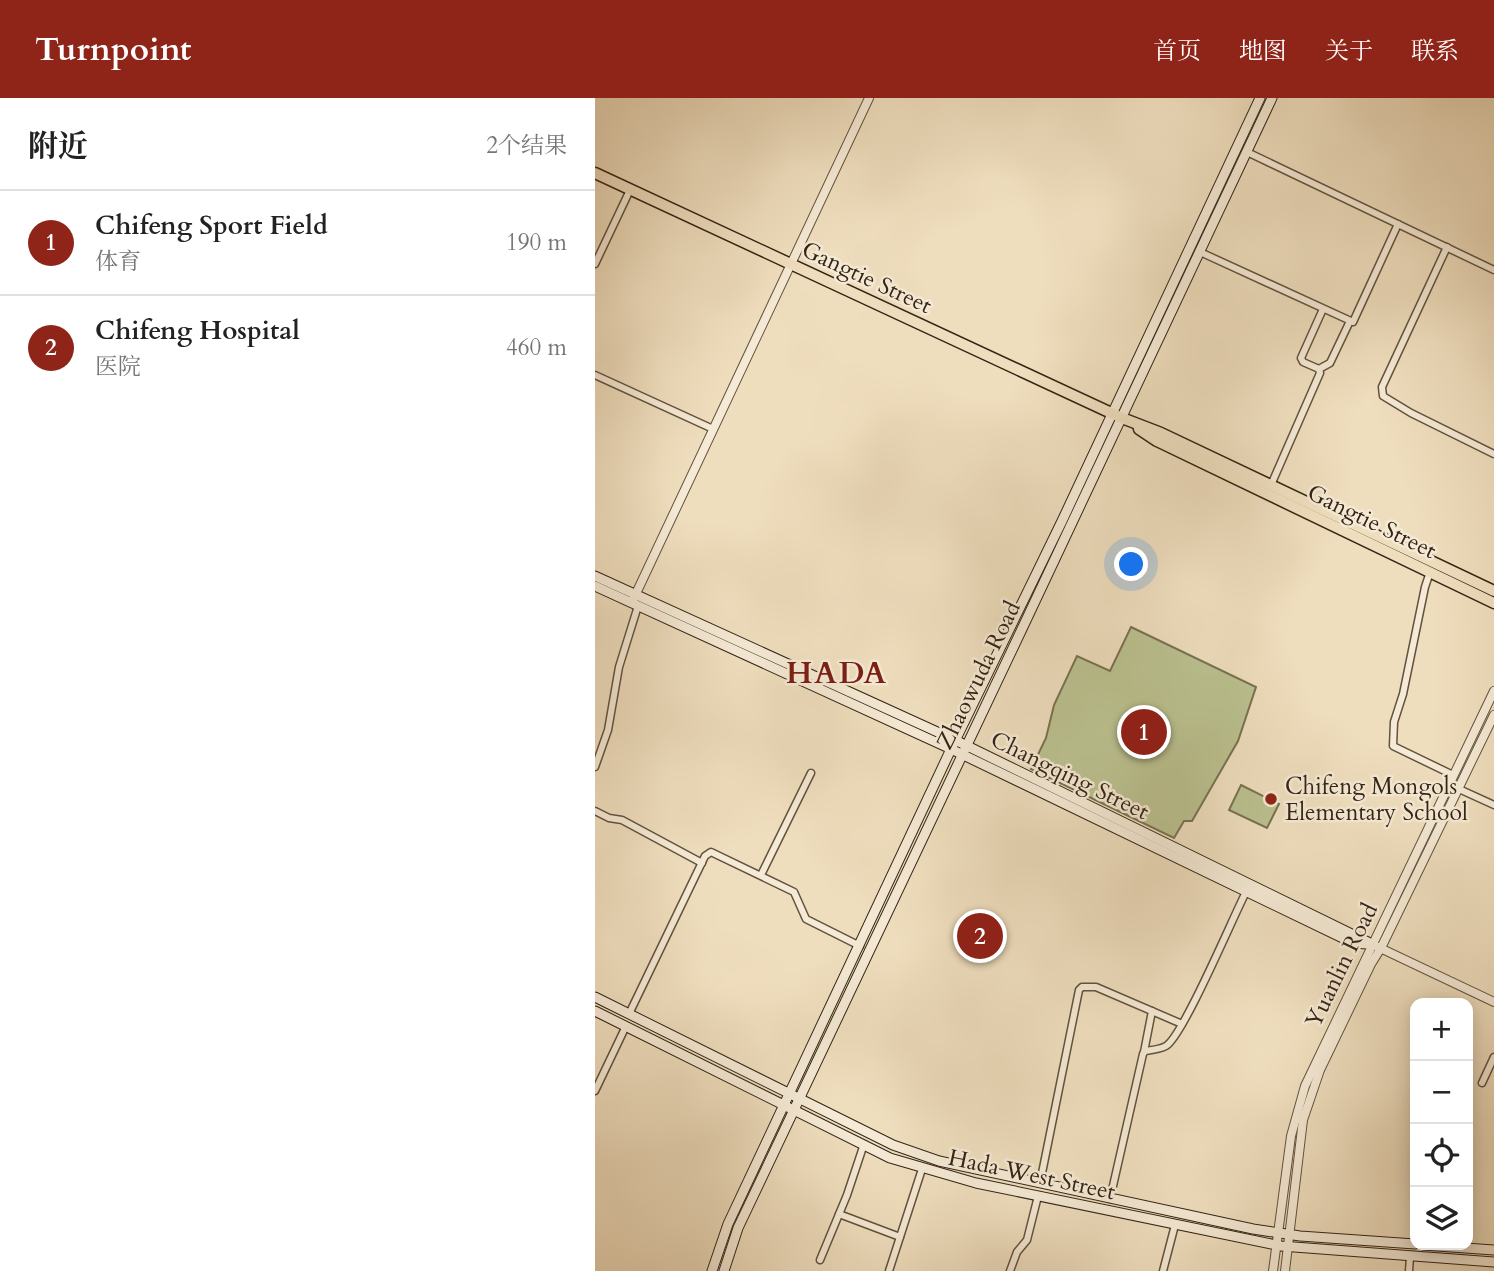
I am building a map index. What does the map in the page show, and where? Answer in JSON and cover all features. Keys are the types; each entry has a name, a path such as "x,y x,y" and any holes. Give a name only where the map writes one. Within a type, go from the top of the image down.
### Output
{"highway":[{"name":"Gangtie Street","path":"595,173 1117,416 1161,433 1494,591"},
{"name":"Gangtie Street","path":"1117,416 1157,441 1494,603"}],"main road":[{"name":"Zhaowuda Road","path":"724,1271 738,1228 964,750 1260,98"},
{"name":"Zhaowuda Road","path":"712,1271 728,1224 953,744 1062,521 1200,252 1272,98"},
{"name":"Changqing Street","path":"595,576 635,601"},
{"name":"Changqing Street","path":"595,586 635,601 953,744 1353,943 1377,946"},
{"name":"Changqing Street","path":"964,750 1377,946"},
{"name":"Hada West Street","path":"595,997 893,1145 939,1161 1289,1235 1410,1244"},
{"name":"Hada West Street","path":"595,1011 890,1158 975,1183 1276,1245 1494,1262"},
{"path":"1473,1249 1494,1250"}],"street":[{"path":"595,767 608,730 635,601 869,98"},
{"path":"1247,152 1494,270"},
{"path":"595,264 630,190"},
{"path":"1319,369 1330,363 1350,321 1353,322 1398,224"},
{"path":"1447,247 1382,387 1383,396 1494,454"},
{"path":"1200,252 1350,321"},
{"path":"1319,369 1303,362 1301,358 1323,309"},
{"path":"1271,485 1320,373 1319,369"},
{"path":"595,375 713,429"},
{"path":"1430,572 1403,694 1394,722 1393,746 1453,775"},
{"name":"Yuanlin Road","path":"1285,1271 1306,1107 1453,775 1494,691"},
{"name":"Yuanlin Road","path":"1273,1271 1291,1136 1299,1102 1314,1065 1494,715"},
{"path":"761,875 811,774"},
{"path":"1458,789 1494,805"},
{"path":"595,811 622,820 702,863"},
{"path":"629,1014 705,856 711,852 794,892 806,919 860,946"},
{"path":"1143,1054 1145,1051 1167,1046 1174,1039 1246,892"},
{"name":"Changqing Street","path":"1377,946 1494,1002"},
{"path":"1040,1183 1079,990 1090,986 1097,987 1182,1024"},
{"path":"1110,1199 1152,1011"},
{"path":"595,1091 626,1026"},
{"path":"1482,1083 1494,1057"},
{"path":"820,1260 864,1144"},
{"path":"889,1271 922,1168"},
{"path":"1010,1271 1017,1252 1027,1240 1038,1196"},
{"path":"839,1214 900,1237"},
{"path":"1163,1271 1175,1225"},
{"path":"1409,1271 1410,1257"}],"green space":[{"path":"1131,627 1256,687 1238,741 1192,821 1184,821 1174,838 1031,769 1046,738 1054,705 1077,656 1110,671"},
{"path":"1241,785 1279,804 1267,828 1229,810"}],"place":[{"name":"Chifeng Sport Field","path":"1144,732"},
{"name":"Chifeng Mongols Elementary School","path":"1271,799"},
{"name":"Chifeng Hospital","path":"980,936"}],"district":[{"name":"HADA","path":"837,673"}]}
